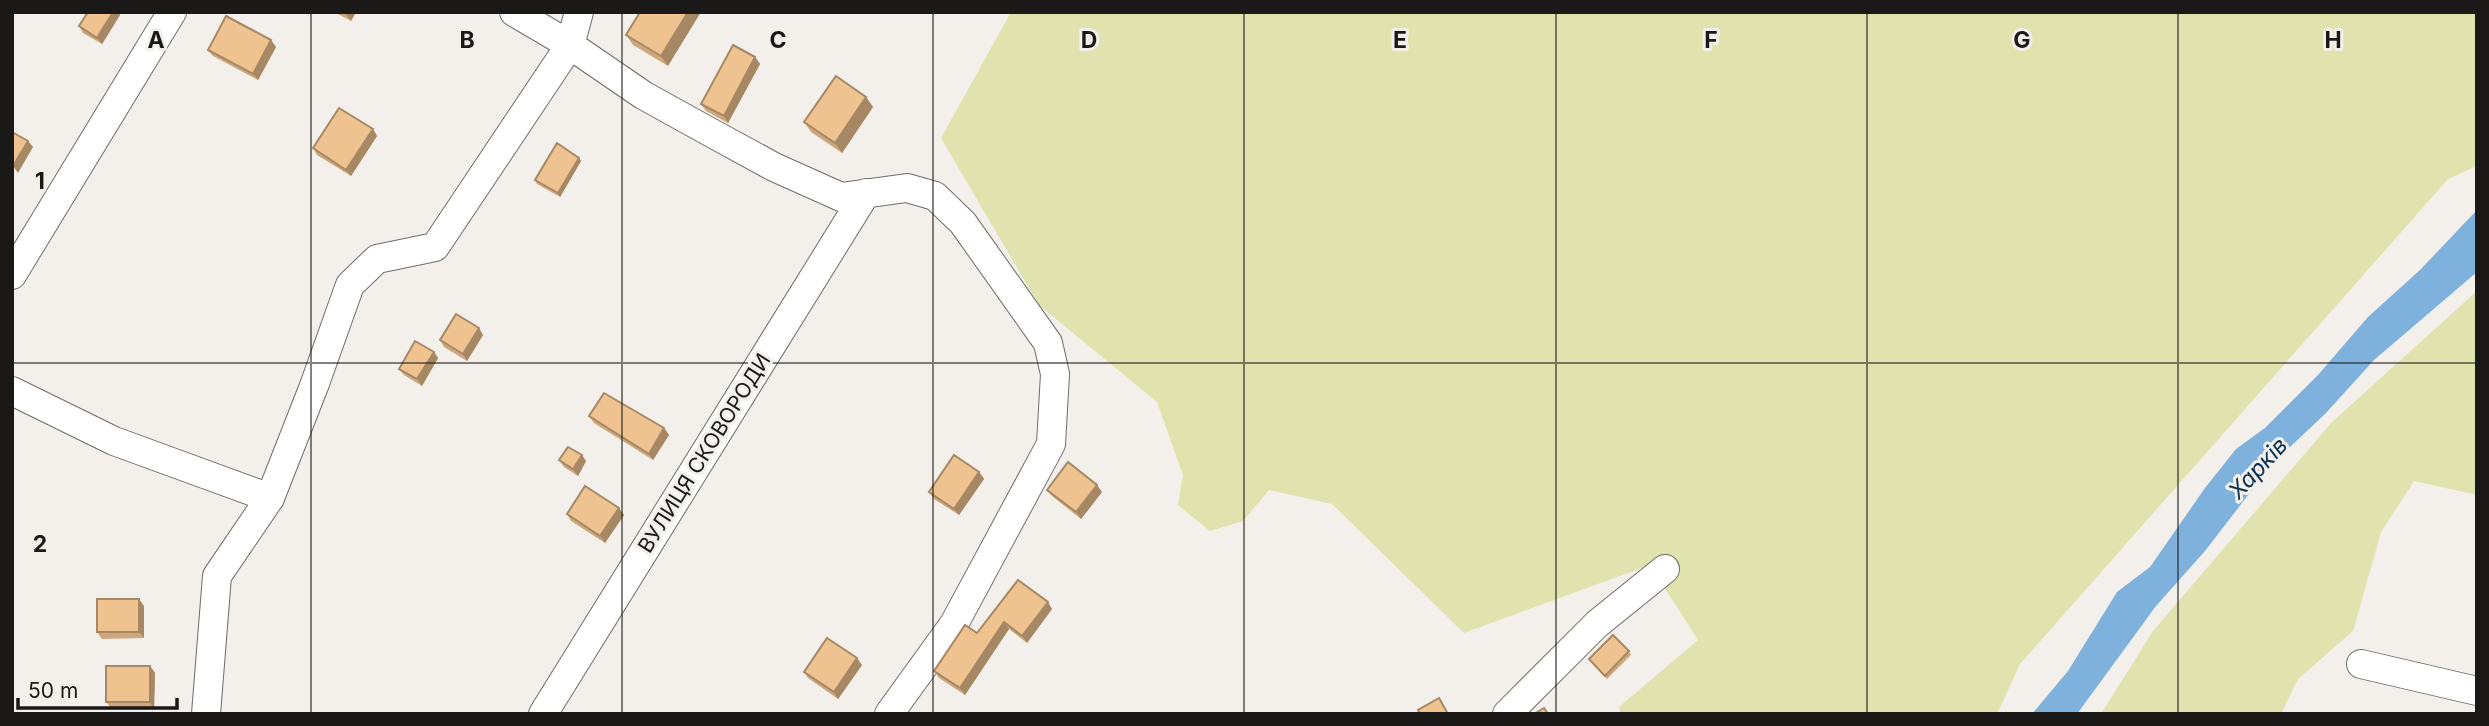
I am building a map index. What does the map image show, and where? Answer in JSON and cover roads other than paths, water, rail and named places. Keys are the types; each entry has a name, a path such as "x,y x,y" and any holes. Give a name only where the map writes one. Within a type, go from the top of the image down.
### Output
{"street":[{"path":"12,275 172,12"},
{"path":"514,12 570,45 643,95 774,167 841,197 907,188 935,196 963,223 1048,343 1055,374 1051,444 954,624 889,714"},
{"path":"206,714 216,576 270,498 350,285 377,258 435,247 570,45 579,12"},
{"name":"ВУЛИЦЯ СКОВОРОДИ","path":"543,714 866,193"},
{"path":"12,391 114,441 270,498"},
{"path":"1507,714 1597,624 1665,569"},
{"path":"2361,664 2477,691"}],"water":[{"name":"Харків","path":"2477,210 2477,272 2374,360 2326,413 2272,464 2205,551 2156,606 2077,714 2032,714 2068,671 2117,592 2150,567 2236,449 2265,428 2318,375 2368,317 2420,270"}]}
